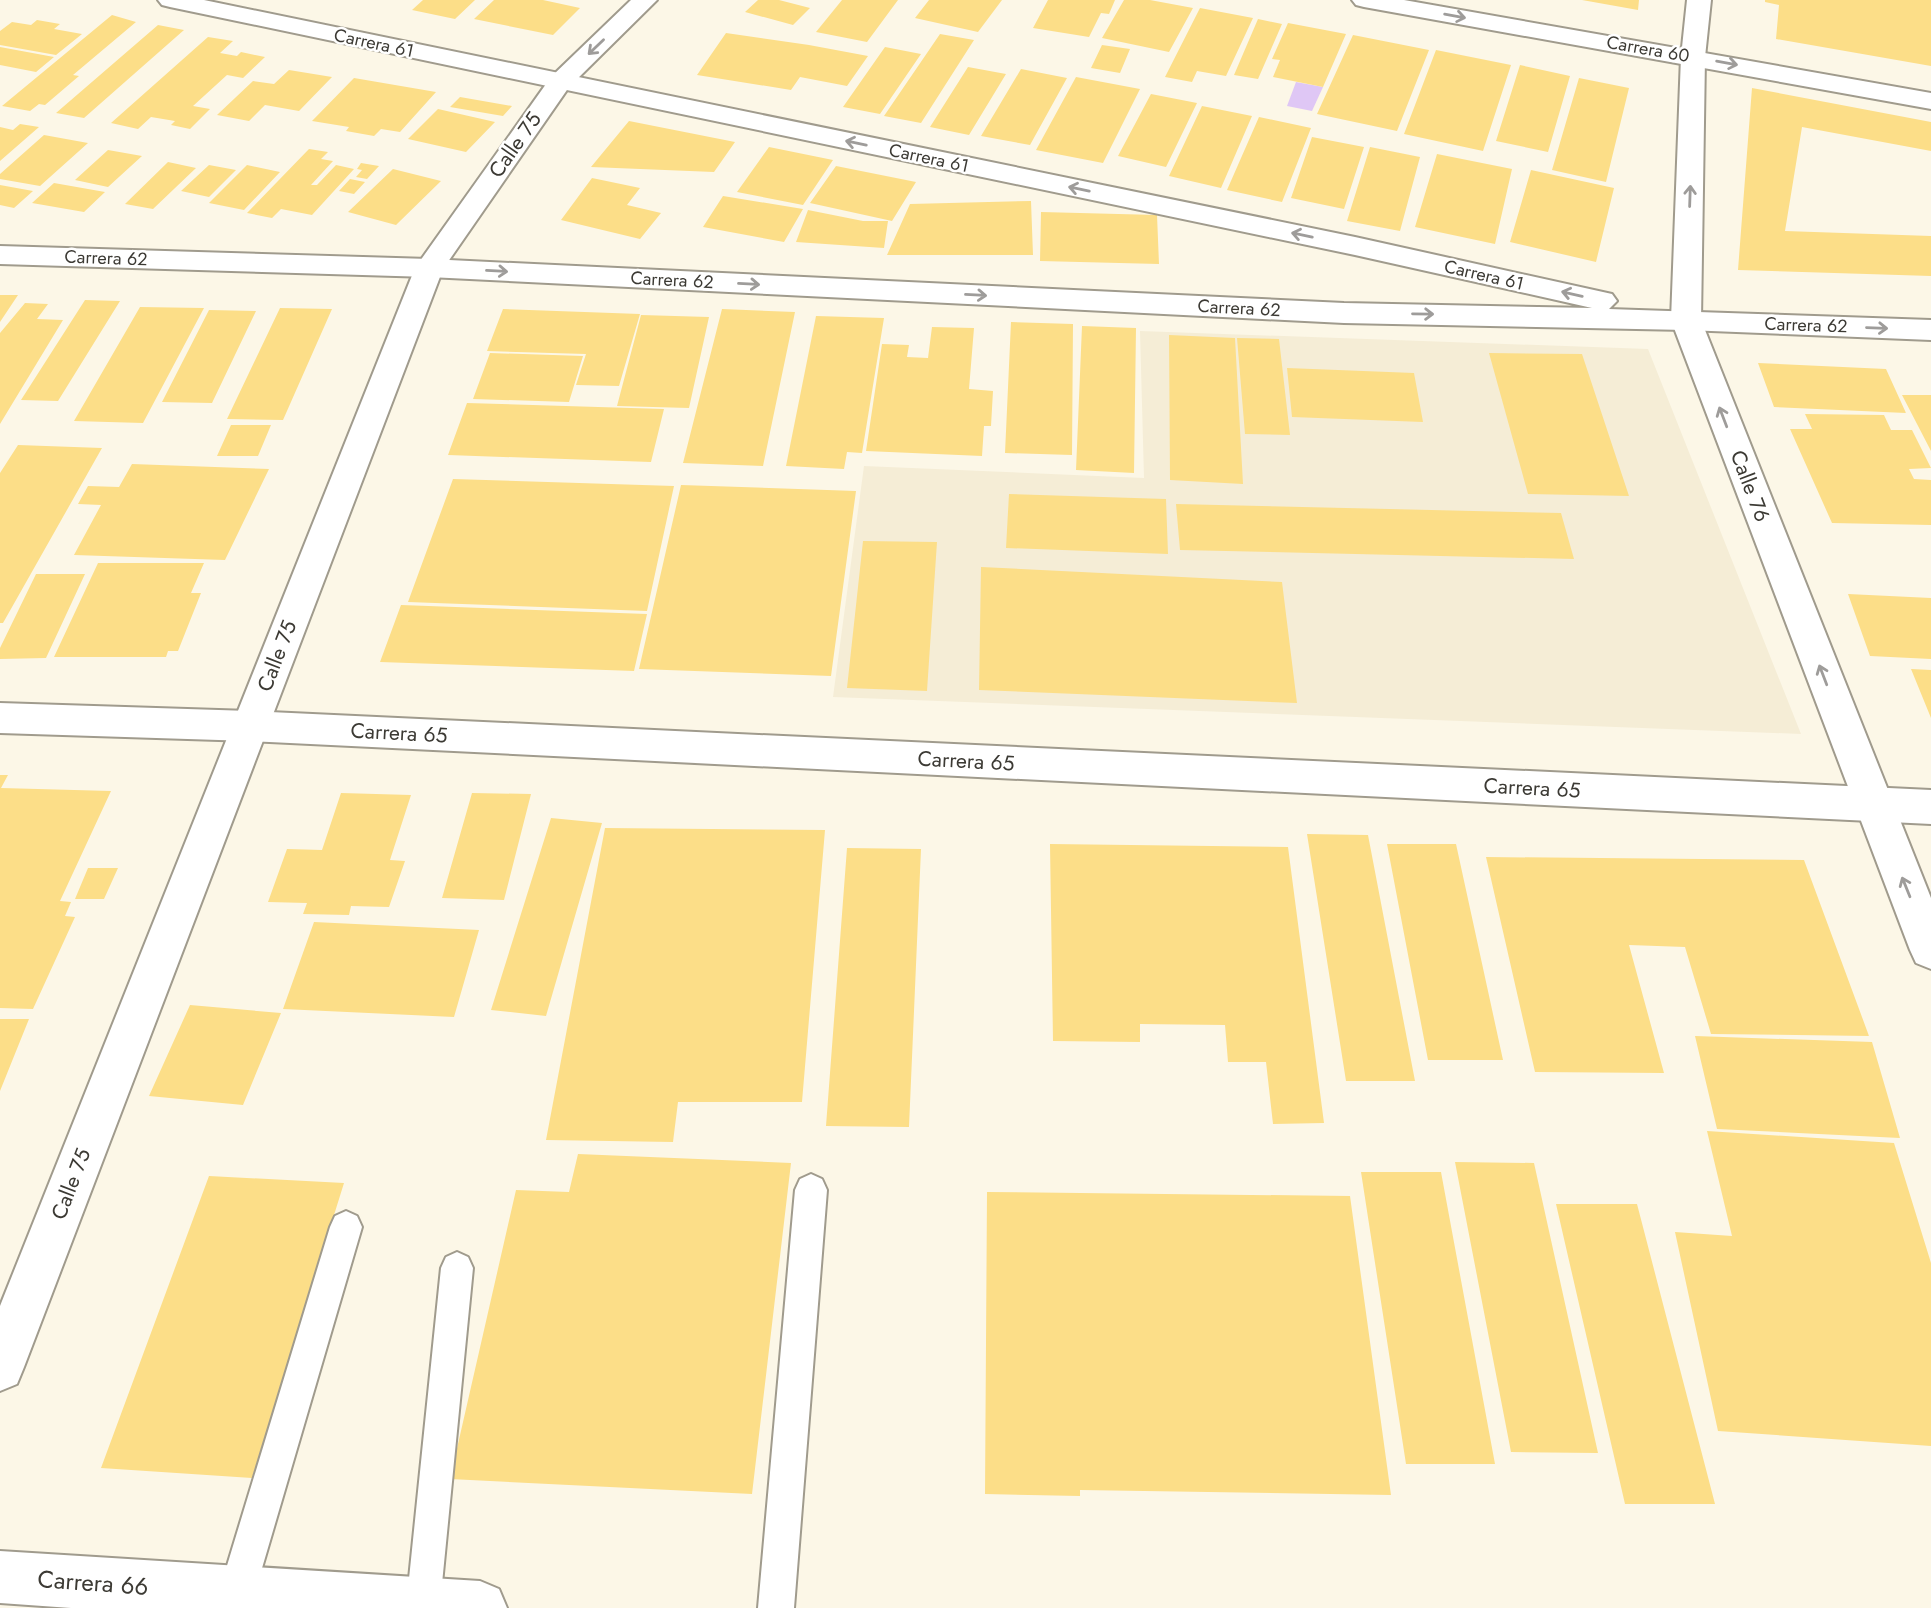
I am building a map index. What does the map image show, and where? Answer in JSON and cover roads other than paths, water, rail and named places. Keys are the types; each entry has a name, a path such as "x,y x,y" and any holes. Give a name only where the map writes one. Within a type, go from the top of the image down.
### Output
{"street":[{"name":"Carrera 61","path":"170,0 1355,246 1686,320"},
{"name":"Calle 75","path":"0,1367 429,268 560,82 645,0"},
{"name":"Carrera 60","path":"1364,0 1931,101"},
{"name":"Calle 76","path":"1699,0 1693,57 1686,320 1931,950"},
{"name":"Carrera 62","path":"1344,313 1378,305 1394,285 1384,262 1355,246"},
{"name":"Carrera 62","path":"0,255 429,268 1344,313 1686,320 1931,330"},
{"name":"Carrera 65","path":"0,718 250,726 1931,807"},
{"name":"Carrera 66","path":"0,1577 480,1608"}],"lane":[{"path":"776,1608 811,1190"},
{"path":"237,1592 346,1227"},
{"path":"422,1604 457,1268"}]}
